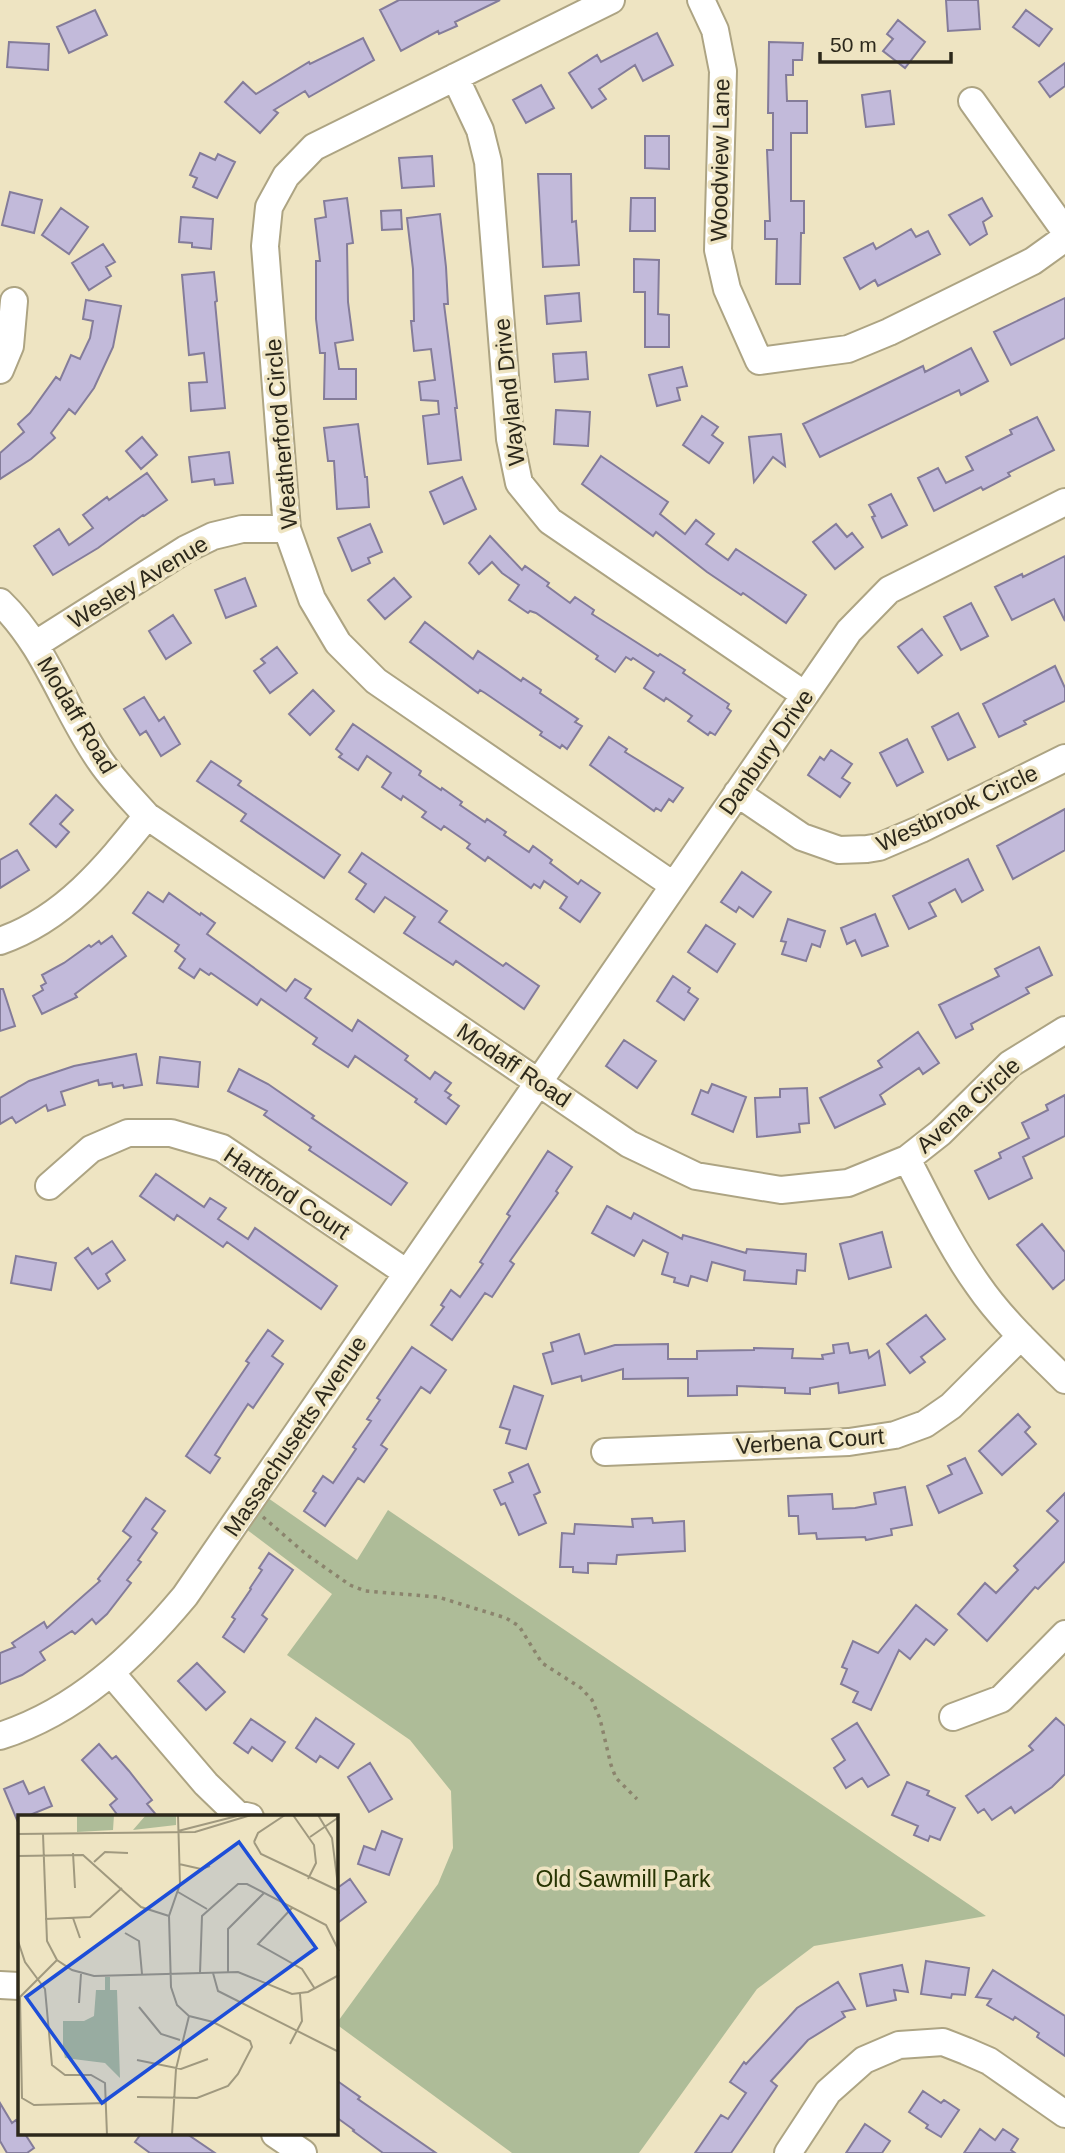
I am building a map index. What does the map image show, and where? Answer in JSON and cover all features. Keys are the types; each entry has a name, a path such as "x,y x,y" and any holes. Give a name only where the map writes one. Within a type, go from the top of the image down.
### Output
{"street":[{"name":"Weatherford Circle","path":"611,0 314,147 286,176 269,207 265,246 287,529 312,599 338,643 376,681 673,885"},
{"name":"Woodview Lane","path":"701,0 715,30 723,71 718,250 727,289 759,361 848,349 859,345 1033,261 1065,238"},
{"name":"Wayland Drive","path":"455,77 480,130 488,162 510,439 519,483 550,521 805,695"},
{"path":"972,101 1065,231"},
{"path":"0,370 10,346 14,301"},
{"name":"Danbury Drive","path":"538,1081 849,631 889,590 1065,502"},
{"name":"Wesley Avenue","path":"36,645 186,549 214,536 242,528 287,529"},
{"name":"Modaff Road","path":"0,602 15,616 36,645 101,762 147,816 629,1144 696,1176 781,1190 848,1183 907,1159"},
{"name":"Westbrook Circle","path":"737,793 802,837 839,850 867,849 879,847 921,829 1065,758"},
{"path":"0,941 21,934 69,902 108,866 147,816"},
{"name":"Avena Circle","path":"907,1159 940,1133 1010,1064 1065,1030"},
{"name":"Massachusetts Avenue","path":"0,1737 63,1707 112,1674 154,1634 185,1596 538,1081"},
{"name":"Hartford Court","path":"49,1186 92,1149 128,1133 171,1133 222,1148 407,1273"},
{"path":"907,1159 944,1231 978,1286 1021,1336 1065,1380"},
{"name":"Verbena Court","path":"605,1452 849,1442 895,1435 925,1424 951,1406 1021,1336"},
{"path":"953,1717 1001,1699 1065,1633"},
{"path":"112,1674 206,1784 237,1814 241,1815"},
{"path":"0,1985 18,1986"},
{"path":"788,2153 828,2092 864,2060 899,2045 943,2042 966,2050 989,2061 1065,2114"},
{"path":"278,2136 303,2153"}],"path":[{"path":"258,1514 307,1555 350,1585 365,1591 438,1597 495,1614 519,1626 541,1663 581,1688 592,1700 600,1719 611,1765 617,1778 637,1799"}],"green space":[{"name":"Old Sawmill Park","path":"268,1498 357,1560 388,1510 986,1916 814,1946 757,1989 639,2153 512,2153 338,2025 338,2021 438,1884 453,1848 451,1791 410,1740 287,1655 332,1594 246,1529"}],"building":[{"path":"399,0 500,0 455,22 457,26 439,34 438,31 401,51 380,10"},
{"path":"946,0 978,0 980,29 948,31"},
{"path":"95,10 107,35 69,53 57,27"},
{"path":"1026,10 1052,29 1039,46 1013,27"},
{"path":"898,20 925,42 905,68 883,51 893,39 887,34"},
{"path":"657,33 673,65 643,81 635,65 599,89 606,99 592,108 569,73 597,55 601,62"},
{"path":"363,38 374,60 309,97 305,91 274,110 278,113 260,133 225,102 243,82 256,94 309,62 310,64"},
{"path":"9,42 49,44 48,70 7,67"},
{"path":"769,42 803,43 802,60 793,60 793,75 786,75 787,101 807,101 807,133 791,133 791,201 804,201 800,284 776,284 777,239 765,239 765,221 770,221 767,150 773,150 773,113 768,113"},
{"path":"1065,63 1065,86 1050,97 1039,82"},
{"path":"541,85 554,108 526,123 513,100"},
{"path":"890,91 894,124 866,127 862,95"},
{"path":"645,136 669,136 669,169 645,168"},
{"path":"200,153 215,160 218,154 235,162 217,198 193,187 197,178 190,175"},
{"path":"432,156 434,186 402,188 399,158"},
{"path":"538,174 571,174 572,222 576,221 579,265 543,267"},
{"path":"10,192 42,200 34,233 2,225"},
{"path":"347,198 353,243 347,244 348,302 353,340 335,343 339,369 356,369 356,399 324,399 325,353 320,353 316,319 316,261 320,261 315,219 326,217 324,201"},
{"path":"631,198 655,198 655,231 630,231"},
{"path":"982,198 992,216 983,222 987,234 970,245 949,215"},
{"path":"61,208 88,227 69,254 42,235"},
{"path":"401,210 402,229 382,230 381,211"},
{"path":"440,214 448,304 444,304 461,460 428,464 423,416 439,414 438,401 421,400 419,382 435,380 431,349 414,351 411,321 414,321 413,269 407,218"},
{"path":"181,217 213,219 211,249 192,247 192,243 179,242"},
{"path":"911,229 916,237 928,231 940,254 878,286 875,280 860,289 844,258 873,243 876,249"},
{"path":"103,244 115,262 106,267 111,276 89,290 72,263"},
{"path":"634,259 659,260 658,314 669,315 669,347 645,347 645,292 634,292"},
{"path":"214,272 225,408 191,411 189,383 207,382 204,353 189,355 182,275"},
{"path":"579,293 581,321 547,324 545,296"},
{"path":"1065,298 1065,338 1011,365 994,332"},
{"path":"86,300 121,306 113,347 94,388 75,414 69,409 51,433 55,438 31,459 0,479 0,453 24,432 18,424 30,413 56,377 60,380 71,355 80,359 90,338 93,321 83,319"},
{"path":"971,348 988,381 961,395 959,390 820,457 803,424 923,366 925,372"},
{"path":"586,352 588,379 555,382 553,354"},
{"path":"682,367 687,386 677,388 680,400 657,406 649,375"},
{"path":"556,410 590,412 588,446 554,444"},
{"path":"702,416 718,427 712,435 723,443 709,463 683,445"},
{"path":"1037,417 1054,450 1008,473 1010,476 983,490 981,487 934,511 918,478 938,468 946,483 973,470 966,457 1012,434 1010,430"},
{"path":"358,424 369,507 337,509 334,461 328,461 324,428"},
{"path":"781,434 785,466 773,457 754,482 749,437"},
{"path":"142,437 157,455 141,469 126,451"},
{"path":"229,452 233,483 215,485 214,479 192,482 189,457"},
{"path":"601,456 668,502 660,514 685,534 696,520 714,534 706,544 728,560 736,549 806,595 786,623 707,572 656,532 653,536 582,484"},
{"path":"147,473 167,500 98,548 53,575 34,546 59,529 69,545 93,528 83,515"},
{"path":"462,477 476,509 444,524 430,492"},
{"path":"891,494 907,525 882,538 869,505"},
{"path":"370,524 382,552 368,558 370,563 352,571 338,538"},
{"path":"836,524 847,537 852,533 863,547 835,569 813,542"},
{"path":"490,536 522,570 525,566 549,583 547,586 570,603 575,597 594,610 592,614 685,670 683,673 729,704 727,708 731,711 715,735 710,732 708,735 688,721 692,716 666,698 664,701 644,688 654,672 633,658 631,660 626,657 615,672 596,659 598,656 536,613 528,613 509,600 519,585 492,562 479,574 469,563"},
{"path":"1065,556 1065,621 1054,599 1012,620 995,587 1022,574 1023,577"},
{"path":"245,578 256,606 226,618 215,590"},
{"path":"394,578 411,597 385,619 368,600"},
{"path":"971,603 988,636 961,650 944,617"},
{"path":"173,615 191,643 166,659 149,631"},
{"path":"425,622 473,659 478,651 521,681 523,678 541,690 540,693 578,719 575,722 582,726 567,749 562,745 560,748 540,735 542,732 485,693 480,690 478,693 410,642"},
{"path":"922,629 942,655 918,673 898,647"},
{"path":"277,647 297,673 270,693 254,671 265,663 261,659"},
{"path":"1055,666 1065,688 1065,701 999,737 983,704"},
{"path":"313,690 334,711 310,735 289,714"},
{"path":"144,697 159,721 164,717 180,744 161,756 146,731 140,735 124,709"},
{"path":"958,713 975,747 948,760 932,727"},
{"path":"353,724 421,771 419,775 462,802 460,805 485,822 487,819 529,852 533,846 578,884 581,880 600,893 580,922 560,908 567,897 544,881 540,888 534,884 531,888 488,857 485,861 467,848 470,844 444,826 441,830 422,817 426,812 403,796 401,800 382,787 391,773 367,756 358,770 339,757 342,754 336,749"},
{"path":"609,737 627,749 625,752 683,788 673,802 669,799 661,811 656,808 654,811 590,765"},
{"path":"907,739 923,772 897,786 880,753"},
{"path":"831,750 852,764 842,778 850,783 840,797 808,775 820,757 824,760"},
{"path":"211,761 241,781 238,785 340,855 324,878 241,821 246,814 197,781"},
{"path":"56,795 73,810 60,824 69,832 56,847 30,824"},
{"path":"1065,809 1065,850 1013,879 997,846"},
{"path":"17,850 29,870 0,888 0,860"},
{"path":"362,853 447,911 439,922 503,966 506,963 539,986 524,1009 456,961 453,965 404,933 415,917 385,897 374,912 356,899 366,884 349,872"},
{"path":"968,859 983,890 962,902 955,889 929,903 936,916 909,929 893,896"},
{"path":"742,872 771,892 753,917 739,907 736,912 721,902"},
{"path":"148,892 163,902 169,893 200,915 201,913 215,923 207,934 286,991 295,979 311,989 305,998 352,1031 358,1020 408,1056 405,1060 430,1079 435,1072 451,1083 445,1091 451,1095 448,1098 459,1106 446,1124 415,1102 417,1099 355,1056 348,1067 313,1044 317,1038 261,999 257,1005 211,973 209,975 200,969 194,978 179,968 185,959 175,951 179,945 133,913"},
{"path":"875,914 888,946 862,956 855,940 847,944 841,928"},
{"path":"788,919 825,931 820,947 812,944 806,961 782,954 786,942 781,941"},
{"path":"706,925 735,944 717,972 688,952"},
{"path":"112,936 126,956 75,994 77,997 42,1014 33,996 43,990 41,986 46,983 42,975 89,945 91,947 99,941 101,944"},
{"path":"1039,947 1052,975 1026,988 1029,993 971,1024 973,1029 956,1038 939,1005 999,976 995,969"},
{"path":"673,976 690,988 688,992 698,999 684,1020 657,1001"},
{"path":"0,989 3,989 15,1026 0,1031"},
{"path":"918,1032 939,1063 923,1074 919,1068 880,1095 885,1104 835,1128 820,1098 882,1067 878,1061"},
{"path":"624,1040 656,1061 637,1088 606,1066"},
{"path":"136,1054 142,1085 113,1087 112,1083 99,1085 98,1080 61,1092 65,1105 48,1111 46,1105 16,1123 12,1117 0,1124 0,1098 29,1081 74,1066"},
{"path":"160,1057 200,1062 198,1087 157,1083"},
{"path":"239,1069 268,1084 314,1116 312,1118 407,1183 391,1205 309,1150 311,1147 264,1115 267,1111 228,1091"},
{"path":"712,1084 746,1097 733,1132 692,1114 701,1090 708,1093"},
{"path":"807,1088 809,1123 799,1124 800,1132 757,1137 755,1098 780,1097 780,1089"},
{"path":"1065,1095 1065,1136 1023,1157 1032,1178 989,1199 975,1171 1001,1158 999,1153 1029,1138 1022,1123 1048,1110 1046,1105"},
{"path":"548,1151 572,1167 556,1191 558,1193 510,1261 514,1264 492,1297 485,1293 452,1340 431,1325 444,1307 441,1305 451,1290 460,1297 483,1264 480,1262 510,1216 507,1214"},
{"path":"156,1174 204,1207 210,1198 226,1208 218,1219 248,1239 255,1228 337,1286 321,1309 227,1242 223,1247 177,1215 174,1220 140,1196"},
{"path":"607,1206 631,1219 634,1213 682,1239 683,1235 746,1253 747,1249 806,1254 805,1271 797,1270 796,1284 744,1280 745,1271 712,1262 707,1281 691,1276 688,1286 674,1282 675,1278 662,1274 668,1253 643,1240 634,1256 592,1233"},
{"path":"1042,1224 1065,1252 1065,1279 1053,1289 1017,1245"},
{"path":"882,1232 891,1267 849,1279 840,1244"},
{"path":"112,1241 125,1260 106,1274 110,1281 98,1289 75,1258 88,1248 92,1254"},
{"path":"16,1256 56,1263 51,1290 11,1283"},
{"path":"926,1315 945,1339 921,1357 925,1362 910,1373 887,1344"},
{"path":"268,1330 283,1341 272,1356 283,1364 253,1408 248,1404 215,1455 220,1458 210,1473 186,1456"},
{"path":"579,1334 585,1354 615,1345 668,1344 668,1359 697,1359 697,1351 754,1348 793,1349 792,1358 823,1359 822,1355 834,1353 833,1345 848,1343 850,1353 867,1350 869,1358 879,1351 885,1385 839,1393 838,1383 810,1388 810,1394 785,1393 785,1388 737,1386 737,1395 688,1396 688,1378 623,1379 623,1369 582,1381 581,1376 552,1384 543,1354 553,1351 551,1343"},
{"path":"412,1347 446,1370 430,1393 421,1387 381,1445 387,1449 364,1482 358,1478 325,1526 304,1511 316,1493 313,1491 323,1476 333,1483 371,1421 367,1419 380,1400 377,1398"},
{"path":"514,1386 543,1396 526,1449 506,1443 510,1430 500,1427"},
{"path":"1018,1414 1030,1427 1025,1432 1036,1444 1002,1475 979,1451"},
{"path":"965,1458 982,1493 939,1513 927,1486 952,1474 948,1466"},
{"path":"528,1464 540,1492 534,1495 546,1523 519,1535 505,1503 501,1505 494,1490 513,1482 509,1473"},
{"path":"905,1487 912,1525 891,1529 892,1535 866,1540 865,1537 817,1539 816,1533 799,1534 798,1516 789,1516 788,1496 832,1494 833,1509 855,1508 876,1504 874,1493"},
{"path":"1065,1493 1065,1561 1038,1589 1035,1587 987,1641 958,1614 985,1583 996,1593 1018,1570 1014,1566 1058,1521 1047,1511"},
{"path":"146,1498 165,1511 152,1529 157,1533 138,1560 141,1562 127,1580 131,1583 107,1614 96,1624 92,1619 75,1634 72,1631 40,1652 45,1660 22,1675 0,1684 0,1653 15,1647 12,1643 44,1622 47,1628 100,1581 98,1579 131,1537 123,1531"},
{"path":"652,1518 653,1523 684,1521 685,1551 617,1555 616,1564 588,1563 588,1573 573,1572 573,1567 560,1567 562,1533 574,1534 575,1524 633,1527 632,1519"},
{"path":"269,1553 293,1570 262,1615 267,1619 244,1652 223,1637"},
{"path":"916,1605 947,1630 934,1645 926,1639 910,1659 899,1650 871,1710 853,1702 858,1692 841,1684 847,1669 842,1667 853,1641 878,1653"},
{"path":"197,1663 225,1692 206,1710 178,1681"},
{"path":"316,1718 354,1744 338,1768 320,1756 316,1762 296,1748"},
{"path":"1056,1718 1065,1726 1065,1774 1052,1787 1015,1813 1011,1807 992,1820 984,1809 978,1813 966,1796 1033,1750 1029,1746"},
{"path":"251,1719 285,1742 272,1761 252,1747 248,1753 234,1743"},
{"path":"857,1723 889,1775 868,1787 862,1778 846,1788 834,1768 845,1760 832,1739"},
{"path":"99,1744 112,1759 116,1756 152,1800 147,1804 156,1815 118,1815 110,1805 117,1799 82,1760"},
{"path":"370,1763 392,1799 369,1812 348,1777"},
{"path":"23,1781 29,1794 44,1787 52,1806 30,1815 18,1815 17,1820 4,1789"},
{"path":"907,1782 929,1791 927,1795 955,1808 940,1840 930,1836 928,1841 914,1835 918,1826 892,1815"},
{"path":"382,1831 402,1839 389,1875 358,1864 364,1846 375,1850"},
{"path":"350,1879 366,1902 338,1923 338,1888"},
{"path":"926,1961 969,1968 965,1995 952,1994 951,1998 921,1994"},
{"path":"902,1965 908,1992 894,1990 896,2000 867,2006 860,1974"},
{"path":"993,1970 1065,2016 1065,2056 1037,2037 1039,2033 1015,2017 1013,2020 987,2005 991,1999 976,1997"},
{"path":"838,1982 855,2009 842,2012 845,2017 808,2040 771,2081 777,2086 731,2153 695,2153 721,2115 728,2119 746,2093 730,2082 744,2062 746,2064 797,2008"},
{"path":"338,2081 360,2097 358,2099 436,2153 383,2153 338,2118"},
{"path":"923,2091 941,2103 944,2100 959,2110 941,2137 926,2128 928,2125 909,2112"},
{"path":"0,2103 12,2123 16,2120 18,2123 18,2136 26,2136 34,2148 27,2153 7,2153 0,2141"},
{"path":"865,2124 890,2141 882,2153 846,2153"},
{"path":"980,2129 995,2140 1003,2129 1018,2139 1011,2150 1015,2153 964,2153"},
{"path":"140,2136 190,2136 215,2153 150,2153 135,2142"}]}
